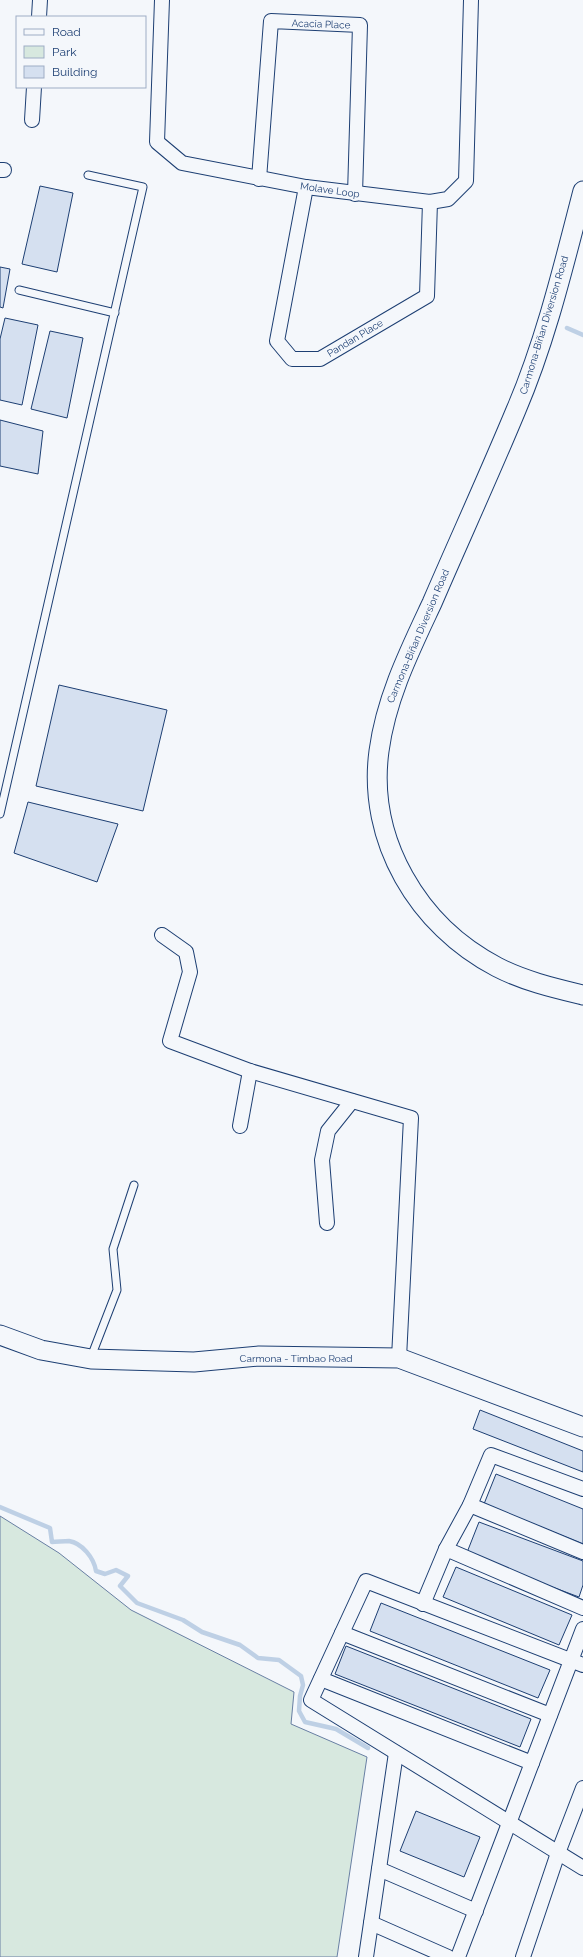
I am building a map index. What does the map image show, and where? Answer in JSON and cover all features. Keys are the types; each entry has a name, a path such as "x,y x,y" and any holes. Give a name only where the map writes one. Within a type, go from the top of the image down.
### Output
{"main road":[{"name":"Carmona-Biñan Diversion Road","path":"583,191 541,340 518,407 406,661 389,706 379,751 378,791 384,829 398,868 433,919 476,955 498,968 545,986 583,996"},
{"name":"Carmona - Timbao Road","path":"0,1335 41,1350 91,1359 194,1362 259,1356 399,1358 583,1427"}],"street":[{"path":"39,16 40,0"},
{"name":"Molave Loop","path":"162,0 157,142 182,164 306,187 430,202 448,199 466,182 471,0"},
{"name":"Acacia Place","path":"259,179 271,22 360,25 356,194"},
{"path":"32,120 34,88"},
{"name":"Pandan Place","path":"306,187 277,342 292,359 320,359 427,296 430,202"},
{"path":"162,935 186,952 190,972 170,1041 250,1071 411,1118 399,1358"},
{"path":"240,1126 250,1071"},
{"path":"327,1223 322,1160 328,1131 352,1101"},
{"path":"423,1604 446,1549 470,1505 492,1455 583,1489"},
{"path":"470,1505 583,1552"},
{"path":"446,1549 583,1608"},
{"path":"577,1663 366,1581 311,1700 583,1868"},
{"path":"458,1957 550,1716 577,1663 583,1628"},
{"path":"342,1633 550,1716"},
{"path":"321,1679 532,1763"},
{"path":"366,1957 396,1753"},
{"path":"523,1957 558,1853 583,1788"},
{"path":"379,1869 476,1911"},
{"path":"372,1923 448,1957"}],"lane":[{"path":"0,814 143,187 88,175"},
{"path":"19,290 115,313"},
{"path":"91,1359 117,1290 113,1249 134,1185"}],"green space":[{"path":"0,1516 59,1553 131,1610 294,1692 291,1724 367,1757 337,1957 0,1957"}],"building":[{"path":"40,186 73,193 57,272 22,264"},
{"path":"0,267 10,269 3,308 0,307"},
{"path":"5,318 38,325 22,405 0,400 0,339"},
{"path":"50,331 83,338 67,418 31,409"},
{"path":"0,420 43,431 38,474 0,466"},
{"path":"59,685 167,710 143,811 36,786"},
{"path":"28,802 118,824 97,882 14,853"},
{"path":"480,1410 583,1451 583,1472 473,1429"},
{"path":"496,1474 583,1509 583,1544 484,1504"},
{"path":"479,1522 583,1561 583,1585 579,1597 466,1555"},
{"path":"456,1567 572,1615 559,1645 443,1597"},
{"path":"381,1603 550,1670 538,1698 370,1631"},
{"path":"346,1646 531,1719 520,1747 335,1674"},
{"path":"416,1811 480,1837 464,1877 400,1851"}],"waterway":[{"path":"567,328 583,335"},
{"path":"0,1507 50,1528 52,1542 74,1542 87,1552 93,1561 96,1571 105,1574 116,1570 128,1576 120,1586 137,1603 183,1620 202,1632 240,1645 258,1658 279,1660 301,1676 303,1685 300,1696 299,1711 305,1722 336,1729 368,1748"}]}
